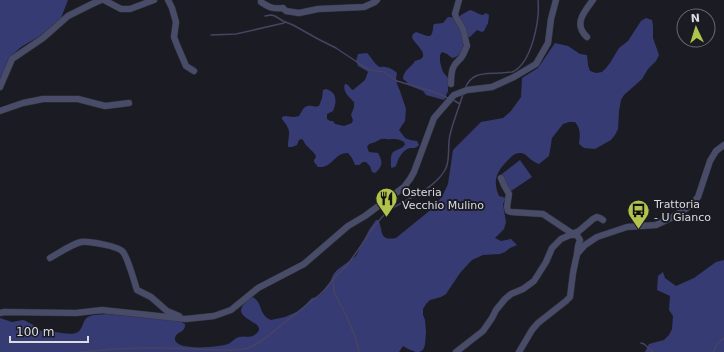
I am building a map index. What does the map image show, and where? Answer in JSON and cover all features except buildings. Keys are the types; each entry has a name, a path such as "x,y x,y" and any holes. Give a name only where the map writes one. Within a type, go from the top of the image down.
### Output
{"street":[{"path":"0,87 12,59 43,38 68,16 102,0 121,9 130,9 154,0"},
{"path":"168,0 176,22 174,37 186,66 194,71"},
{"path":"261,0 261,2 274,9 283,8 286,11 299,13 318,9 364,7 377,0"},
{"path":"450,84 453,67 460,59 467,46 463,29 455,14 459,0"},
{"path":"0,313 76,313 102,310 186,319 214,316 231,310 258,288 304,264 348,226 365,216 404,187 410,179 434,118 454,95 467,90 492,87 514,77 536,64 548,43 551,19 556,0"},
{"path":"588,37 581,28 580,22 584,12 593,0"},
{"path":"0,111 23,102 43,99 78,99 105,106 129,103"},
{"path":"577,254 585,245 597,237 627,227 656,225 673,217 690,206 698,197 710,161 716,151 724,145"},
{"path":"502,178 509,194 507,207 508,211 543,214 572,234 575,234 580,240 570,297 538,323 519,352"},
{"path":"456,352 483,331 505,299 534,281 546,262 552,248 561,239 579,231 597,217 603,220"},
{"path":"50,258 82,242 120,248 124,252 137,290 151,297 167,311 186,319"}],"shaded area":[{"path":"0,0 68,0 61,18 43,34 21,47 11,56 0,79"},
{"path":"470,10 481,15 486,13 489,15 488,23 484,31 482,32 477,30 470,37 465,36 461,53 456,57 452,58 442,52 440,55 440,62 443,72 448,78 448,91 444,100 426,95 423,91 408,85 403,79 404,73 415,61 423,57 422,51 412,37 413,34 416,32 430,36 434,24 443,23 448,17 458,19 461,15"},
{"path":"646,18 652,20 653,38 659,55 642,79 624,95 621,100 618,129 615,135 611,140 595,149 584,148 579,144 580,132 577,125 575,122 569,122 563,124 552,138 549,156 539,164 520,153 514,155 505,163 497,176 496,185 499,196 506,198 503,204 506,222 504,229 495,238 501,241 511,239 517,245 500,254 483,255 472,260 460,273 446,294 430,300 426,304 423,309 426,332 423,350 416,352 403,346 399,352 0,352 0,318 12,322 23,320 33,325 40,331 69,334 78,332 86,318 95,315 107,314 180,321 185,324 185,327 183,331 177,334 175,338 176,342 189,347 223,345 228,344 239,337 250,337 256,334 259,330 258,326 244,316 241,311 245,303 252,297 258,302 264,315 271,320 285,317 299,311 312,298 318,297 323,293 337,270 356,256 369,230 376,220 378,220 380,224 384,237 390,239 396,238 428,212 442,197 448,184 453,150 481,122 503,118 511,111 521,97 522,78 538,68 555,43 568,46 580,54 587,55 590,71 596,73 602,72 610,63 619,48 628,41 641,21"},
{"path":"367,53 378,66 390,68 397,73 397,84 406,109 405,121 399,130 405,138 417,141 419,145 415,148 407,149 399,158 396,166 392,168 392,154 403,147 405,144 404,142 398,139 381,139 369,144 367,147 369,152 378,153 381,159 381,166 375,173 372,172 370,166 366,162 355,165 348,153 339,155 331,163 323,167 318,167 314,162 316,157 315,154 302,139 299,140 297,145 288,147 289,130 282,117 299,116 307,106 319,106 323,90 326,89 332,92 335,98 333,111 327,114 327,119 333,121 335,124 344,126 352,123 353,120 351,115 354,102 346,94 344,87 346,84 353,90 365,80 368,72 358,66 356,61 358,54"},
{"path":"520,160 532,177 511,191 508,190 502,174"},
{"path":"724,260 724,352 645,352 649,344 664,340 672,329 673,316 669,310 670,296 657,290 658,276 663,272 665,278 676,286 694,278 716,262"}],"waterway":[{"path":"465,89 474,77 479,75 512,72 525,60 530,51 536,29 538,18 538,0"},
{"path":"265,16 275,16 293,25 336,48 370,70 384,72 397,81 431,91 448,98"},
{"path":"211,35 236,34 285,22"},
{"path":"80,352 141,348 234,350 245,349 260,342 323,292 347,265 376,224 387,212 428,188 438,180 447,166 450,135 463,94"},
{"path":"453,100 460,104"},
{"path":"333,280 334,292 355,336 359,352"},
{"path":"713,352 717,344 724,338"},
{"path":"641,343 653,352"}],"place":[{"name":"Osteria Vecchio Mulino","path":"387,218"},
{"name":"Trattoria - U Gianco","path":"639,230"}]}
